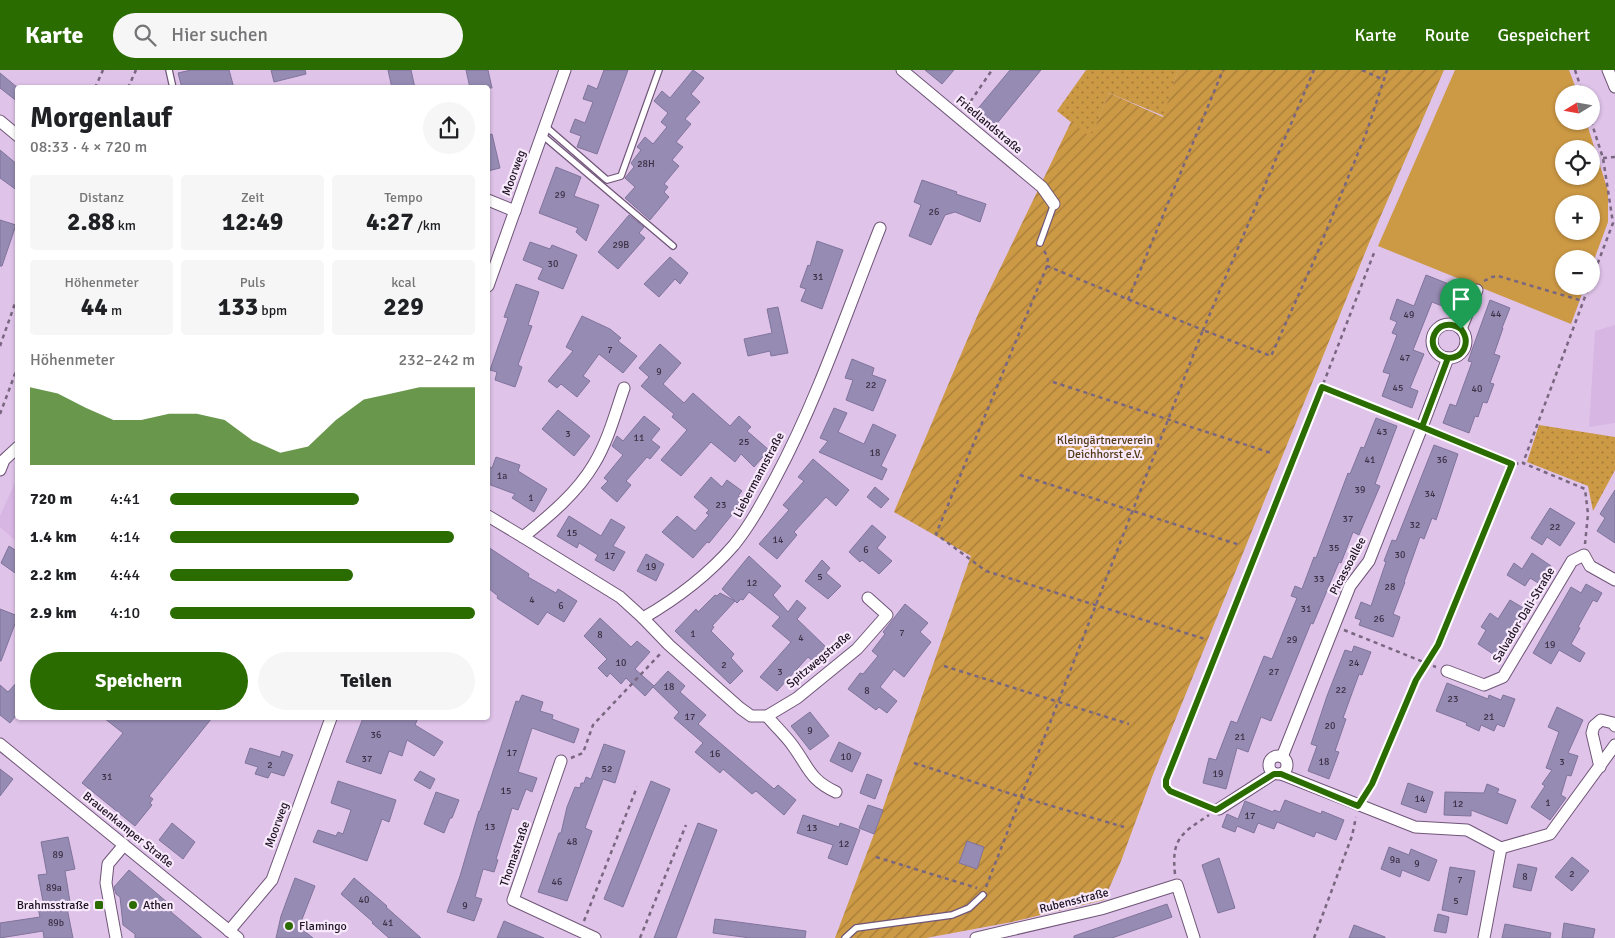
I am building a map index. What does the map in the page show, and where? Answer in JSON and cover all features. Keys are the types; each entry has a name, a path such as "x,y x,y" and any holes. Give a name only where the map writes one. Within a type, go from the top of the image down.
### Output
{"street":[{"name":"Moorweg","path":"490,280 566,70"},
{"name":"Friedlandstraße","path":"902,70 1042,187 1054,204"},
{"path":"1608,70 1615,87"},
{"path":"0,121 15,134"},
{"path":"490,201 515,211"},
{"name":"Liebermannstraße","path":"643,618 674,600 704,576 735,543 753,520 791,449 818,388 880,228"},
{"path":"1461,329 1477,290"},
{"path":"1444,325 1456,326 1461,329 1466,338 1465,348 1458,356 1442,357 1434,348 1433,337 1439,328 1444,325"},
{"name":"Picassoallee","path":"1277,774 1286,770 1287,764 1282,757 1350,586 1369,560 1448,358"},
{"path":"523,536 562,502 588,474 611,427 624,388"},
{"path":"0,470 4,460 15,451"},
{"path":"490,517 620,597 669,645 740,708 752,716 767,716 792,745 811,775 822,786 836,792"},
{"path":"1584,555 1590,566 1615,580"},
{"name":"Salvador-Dali-Straße","path":"1447,671 1484,685 1503,677 1572,561 1584,555"},
{"name":"Spitzwegstraße","path":"767,716 797,698 857,648 887,615 868,598"},
{"name":"Moorweg","path":"234,934 272,880 330,720"},
{"path":"1600,767 1592,733 1594,726 1601,720 1613,723 1615,726"},
{"name":"Brauenkamper Straße","path":"0,744 234,934"},
{"path":"1218,809 1277,774 1414,827 1467,830 1501,848 1550,834 1615,745"},
{"name":"Thomastraße","path":"561,761 514,900 595,938"},
{"path":"116,938 106,883 108,864 124,845"},
{"path":"1484,938 1501,848"},
{"path":"1177,885 1194,938"},
{"name":"Rubensstraße","path":"976,938 1101,909 1177,885"}],"lane":[{"path":"169,70 172,85"},
{"path":"544,131 608,180 621,176 659,70"},
{"path":"544,131 673,246"},
{"path":"1040,243 1054,204"},
{"path":"845,938 856,928 952,915 969,908 983,895"}],"path":[{"path":"96,85 103,70"},
{"path":"129,85 136,70"},
{"path":"959,117 992,70"},
{"path":"1128,300 1223,70"},
{"path":"876,857 985,889 1203,330 1314,70"},
{"path":"1362,70 1384,80"},
{"path":"1048,266 1128,300 1271,356 1316,256 1363,140 1387,70"},
{"path":"1574,70 1580,85"},
{"path":"1594,130 1603,158 1613,223 1600,257"},
{"path":"1603,158 1615,157"},
{"path":"1040,243 1048,257 1048,266 936,534 986,571 1205,639"},
{"path":"1218,809 1170,791 1166,786 1166,780 1374,253"},
{"path":"1477,290 1481,283 1492,276 1498,276 1584,302"},
{"path":"1523,463 1586,295"},
{"path":"0,346 15,304"},
{"path":"0,414 15,374"},
{"path":"1053,382 1271,454"},
{"path":"1322,387 1512,464 1523,463 1585,490 1588,514 1584,555"},
{"path":"1314,938 1352,836 1358,806 1372,784 1416,680 1428,664 1438,645 1512,464"},
{"path":"1020,475 1240,545"},
{"path":"1335,626 1447,671"},
{"path":"561,761 583,753 593,725 669,645"},
{"path":"944,666 1059,700 1129,724"},
{"path":"914,762 1021,797 1124,827"},
{"path":"579,932 637,788"},
{"path":"1177,885 1174,863 1176,847 1183,832 1218,809"},
{"path":"640,938 686,825"}],"shaded area":[{"path":"1615,325 1615,423 1589,427 1595,331"},
{"path":"15,482 15,540 0,527 0,516"}],"green space":[{"path":"1086,70 1178,70 1164,116 1109,93 1091,138 1057,111"},
{"name":"Kleingärtnerverein Deichhorst e.V.","path":"1178,70 1444,70 1369,243 1104,900 1012,922 926,938 835,938 874,834 971,556 894,512 979,312 1071,122 1091,137 1109,93 1163,117"},
{"path":"1455,70 1569,70 1575,85 1555,85 1555,130 1589,130 1592,140 1555,140 1555,185 1600,185 1600,166 1608,191 1608,222 1598,250 1555,250 1555,295 1582,295 1571,324 1378,246"},
{"path":"1539,425 1615,437 1615,470 1593,511 1588,486 1527,462"}],"building":[{"path":"191,70 229,70 233,85 181,85 178,73"},
{"path":"271,70 305,70 306,74 274,82"},
{"path":"388,70 411,70 414,85 391,85"},
{"path":"466,70 488,70 492,88 490,88 490,85 469,85"},
{"path":"604,70 628,70 597,154 577,147 581,136 570,132 575,119 585,123 593,102 583,99 588,85 597,89"},
{"path":"693,70 704,78 691,94 700,102 685,119 691,124 676,142 683,147 672,160 679,166 664,184 668,187 664,192 669,197 650,220 625,198 635,187 625,178 634,167 631,163 641,150 637,147 645,137 653,144 667,127 661,122 668,113 654,101 662,91 670,98"},
{"path":"925,70 954,70 942,84"},
{"path":"1010,70 1041,70 994,127 975,112"},
{"path":"0,73 15,86 15,100 0,88"},
{"path":"490,134 492,134 500,168 490,170"},
{"path":"0,150 15,162 15,189 0,178"},
{"path":"556,167 581,177 574,196 599,205 586,241 576,232 578,228 539,213"},
{"path":"922,180 986,204 980,222 955,212 945,215 931,245 909,236 921,205 914,202"},
{"path":"629,215 644,227 639,233 645,238 618,269 598,252"},
{"path":"0,220 15,225 15,228 2,266 0,266"},
{"path":"817,241 843,250 822,309 801,301 806,289 800,287 808,265 810,266"},
{"path":"530,242 550,249 552,245 577,255 563,289 538,279 543,268 523,260"},
{"path":"670,257 688,273 680,284 675,279 659,297 644,284"},
{"path":"1426,275 1464,290 1455,311 1432,302 1413,350 1424,354 1410,388 1418,391 1412,408 1382,396 1390,374 1383,372 1397,335 1392,333 1397,322 1390,319 1397,299 1414,306"},
{"path":"516,284 539,292 528,325 532,326 518,365 522,367 515,387 495,380 497,372 490,370 508,318 504,317"},
{"path":"1490,300 1510,308 1494,354 1500,356 1490,383 1494,384 1487,403 1483,402 1478,417 1475,416 1469,433 1443,423 1450,404 1456,406 1472,362 1468,361"},
{"path":"778,307 788,353 771,356 770,351 748,356 744,339 772,333 767,309"},
{"path":"582,316 610,329 621,338 618,341 637,356 623,373 599,354 583,376 590,381 577,397 561,384 557,388 548,381 573,351 566,347"},
{"path":"660,344 681,363 663,384 684,403 693,393 730,426 739,416 751,427 747,431 769,450 754,467 741,454 735,462 711,442 681,476 661,460 687,430 672,417 674,414 641,386 649,377 639,368"},
{"path":"852,359 874,368 872,375 886,380 873,411 846,400 853,380 845,378"},
{"path":"834,408 847,413 838,432 864,444 873,424 896,435 881,466 887,469 882,480 819,452 828,441 820,438"},
{"path":"558,410 590,436 574,456 542,429"},
{"path":"644,416 660,429 651,440 660,447 650,459 647,457 626,481 631,485 617,502 601,488 608,481 604,478 623,455 612,446 617,436 623,441"},
{"path":"1376,418 1397,426 1375,484 1380,486 1359,535 1353,532 1341,563 1339,562 1313,624 1311,623 1271,721 1261,717 1248,752 1237,748 1226,789 1203,783 1209,758 1216,760 1231,721 1237,723 1264,656 1272,659 1297,598 1291,596 1295,586 1302,589 1314,557 1316,558 1348,473 1350,474 1361,447 1364,448"},
{"path":"1434,445 1458,454 1436,520 1432,518 1424,539 1420,537 1404,582 1393,614 1400,617 1393,637 1359,625 1361,620 1355,618 1361,602 1371,606 1392,540 1396,541"},
{"path":"496,457 520,465 518,471 547,489 534,512 512,498 515,494 490,485 490,467 492,468"},
{"path":"813,459 849,490 836,506 826,497 794,532 797,535 777,559 759,544 789,510 783,505 804,481 798,477"},
{"path":"711,477 722,487 727,480 742,491 738,496 744,500 709,543 707,542 693,558 662,532 677,516 695,531 709,515 706,513 709,510 694,497"},
{"path":"875,487 889,499 881,508 867,497"},
{"path":"1615,490 1615,543 1597,531 1605,518 1600,514"},
{"path":"1550,508 1575,523 1560,546 1547,537 1542,545 1531,538"},
{"path":"569,516 601,536 611,519 625,527 613,546 625,552 614,571 595,560 598,555 579,543 577,548 557,536"},
{"path":"872,525 886,537 877,548 892,561 879,574 862,560 860,562 849,552"},
{"path":"9,546 15,550 15,573 1,563"},
{"path":"490,548 529,574 528,577 556,593 558,589 577,601 564,622 547,612 538,625 497,598 498,596 490,590"},
{"path":"1532,553 1551,566 1540,584 1530,578 1525,586 1507,575 1514,563 1522,569"},
{"path":"646,554 664,564 656,581 637,571"},
{"path":"749,556 781,586 773,595 788,612 797,600 806,608 797,619 829,650 816,664 808,657 777,691 760,677 791,642 772,626 780,617 749,592 743,600 741,599 737,603 722,589"},
{"path":"822,560 830,568 826,573 841,586 828,599 805,581"},
{"path":"1586,584 1602,593 1597,602 1593,600 1571,644 1585,653 1580,662 1559,650 1551,664 1533,653 1571,587 1581,593"},
{"path":"720,593 735,601 712,626 714,627 711,631 734,654 731,658 743,671 730,684 675,631 696,609 698,612 715,595 717,596"},
{"path":"1510,600 1525,609 1505,640 1509,642 1499,658 1478,644 1486,630 1481,627 1490,613 1498,619"},
{"path":"905,604 928,623 920,632 931,642 904,677 894,669 880,687 897,701 887,713 879,707 876,710 848,689 860,673 863,674 878,656 872,651 885,634 883,632"},
{"path":"0,609 15,615 15,624 0,661"},
{"path":"600,618 631,647 637,641 650,652 635,669 654,686 668,671 685,686 680,692 706,715 698,724 774,789 778,785 796,800 784,815 756,791 752,794 723,769 720,773 695,752 703,743 674,718 679,712 653,687 645,696 626,678 621,684 610,673 607,677 598,668 607,659 584,636"},
{"path":"1354,646 1371,652 1362,675 1359,674 1343,718 1346,719 1335,751 1339,752 1329,779 1308,771 1317,746 1311,744 1345,650 1352,652"},
{"path":"1447,683 1488,699 1489,695 1501,700 1503,695 1515,699 1504,727 1497,724 1494,731 1481,725 1479,731 1466,725 1467,723 1436,711"},
{"path":"15,684 15,717 10,723 0,715 0,685 8,692"},
{"path":"522,695 543,702 540,711 553,715 552,719 579,729 574,743 532,728 518,772 537,778 532,792 526,789 518,810 512,808 496,859 498,860 494,872 483,869 475,897 482,899 474,921 447,912 516,701 519,702"},
{"path":"1557,707 1583,720 1568,753 1578,756 1571,776 1567,775 1561,795 1566,798 1550,820 1531,807 1545,786 1542,784 1552,770 1546,768 1559,732 1548,727"},
{"path":"810,712 829,736 810,750 791,726"},
{"path":"107,720 210,720 149,796 153,799 150,803 152,805 135,826 82,783 123,733"},
{"path":"362,720 417,720 415,725 443,742 434,756 407,740 402,756 389,751 381,774 346,762"},
{"path":"839,742 861,753 852,772 830,761"},
{"path":"604,744 625,751 615,783 603,779 585,828 592,831 567,901 538,892 559,833 561,833 567,807 575,787 580,788 581,783 584,783 586,777 591,779"},
{"path":"250,748 280,757 282,751 293,755 284,776 271,772 268,778 255,774 258,767 245,763"},
{"path":"0,769 13,779 0,796"},
{"path":"420,771 435,779 430,789 414,780"},
{"path":"867,774 882,780 875,799 860,793"},
{"path":"338,781 396,800 389,822 382,819 367,861 313,842 318,830 336,836 338,832 343,834 351,810 331,803"},
{"path":"651,781 670,789 623,907 604,899"},
{"path":"1408,783 1433,792 1426,813 1401,804"},
{"path":"1487,784 1499,789 1497,793 1516,800 1507,824 1471,810 1471,816 1444,815 1445,792 1484,793"},
{"path":"436,792 459,800 444,833 424,824"},
{"path":"1285,800 1321,814 1322,811 1344,820 1336,840 1316,832 1314,837 1277,822 1274,829 1258,823 1254,833 1237,826 1235,832 1222,827 1227,814 1238,819 1245,801 1273,812 1274,810 1280,812"},
{"path":"868,805 883,810 874,834 859,828"},
{"path":"803,815 839,827 840,823 860,830 847,865 828,858 833,845 797,833"},
{"path":"172,823 195,842 183,859 159,840"},
{"path":"698,823 717,830 676,938 654,938"},
{"path":"68,837 75,869 65,871 70,902 66,903 73,938 44,938 43,931 0,938 0,923 40,917 38,908 44,907 38,875 47,874 41,842"},
{"path":"967,841 984,847 977,869 959,863"},
{"path":"1389,847 1409,855 1411,849 1437,860 1429,881 1402,870 1400,877 1381,869"},
{"path":"1572,857 1589,871 1572,891 1555,877"},
{"path":"1219,858 1235,908 1218,913 1202,865"},
{"path":"1518,864 1537,868 1531,891 1513,887"},
{"path":"1450,867 1475,871 1467,915 1442,910"},
{"path":"129,870 174,908 171,912 202,938 135,938 135,934 123,925 120,897 116,894 114,887"},
{"path":"295,878 315,886 299,927 313,938 276,938 281,916"},
{"path":"354,878 421,938 389,938 372,923 341,894"},
{"path":"1167,904 1172,917 1112,938 1074,938 1074,936"},
{"path":"1438,914 1449,917 1446,933 1434,931"},
{"path":"715,919 806,931 805,938 750,938 713,933"},
{"path":"504,921 544,938 497,938"},
{"path":"1564,923 1595,929 1593,938 1562,938"},
{"path":"1505,924 1551,933 1550,938 1502,938"},
{"path":"1354,925 1385,937 1385,938 1349,938"}],"place":[{"name":"Brahmsstraße","path":"99,905"},
{"name":"Athen","path":"133,905"},
{"name":"Flamingo","path":"289,926"}],"route":[{"path":"1461,329 1450,324 1444,325 1435,332 1433,337 1432,343 1437,353 1442,357 1448,358 1422,427 1512,464 1438,645 1428,664 1416,680 1372,784 1358,806 1281,774 1274,774 1216,810 1170,791 1166,786 1166,780 1322,387 1422,427 1448,358 1458,356 1465,348 1466,338 1461,329"}]}
